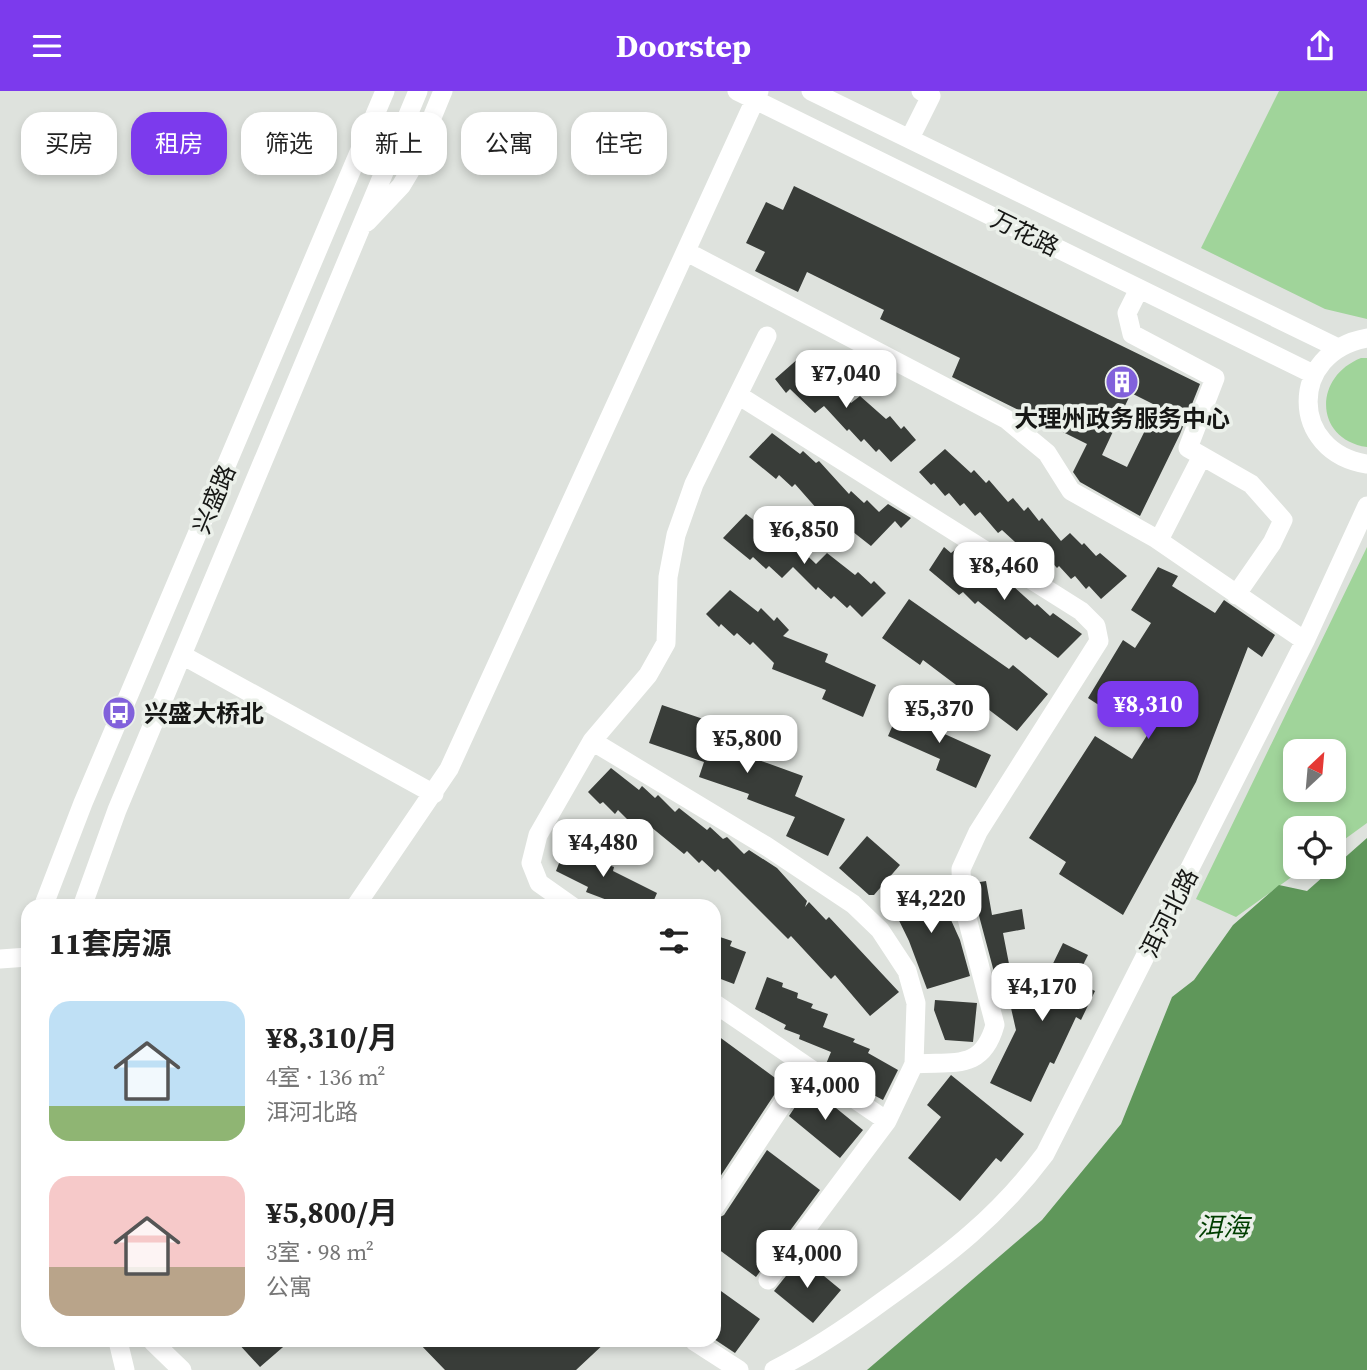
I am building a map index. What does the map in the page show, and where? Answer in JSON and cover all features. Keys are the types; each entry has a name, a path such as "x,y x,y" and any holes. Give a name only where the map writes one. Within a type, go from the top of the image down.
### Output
{"street":[{"name":"兴盛路","path":"46,899 83,803 385,91"},
{"name":"兴盛路","path":"85,899 117,810 418,91"},
{"path":"358,230 401,186 443,91"},
{"name":"万花路","path":"811,91 1336,347"},
{"path":"910,138 931,96 921,91"},
{"path":"361,899 434,793 455,757 687,251 751,94"},
{"name":"万花路","path":"751,94 1313,374"},
{"path":"687,251 1006,419 1047,453 1071,491 1159,540 1305,642"},
{"path":"1139,289 1127,313 1132,334 1215,378 1188,448 1251,484 1283,520 1272,543 1236,595"},
{"path":"562,899 539,883 531,863 538,835 593,741 648,675 666,643 668,577 676,535 694,484 767,336"},
{"path":"1367,338 1336,347 1313,374 1308,395 1310,416 1318,436 1333,452 1352,461 1367,464"},
{"path":"738,395 1081,611 1096,627 1099,641 978,832 961,869 962,899 995,1025 989,1046 974,1059 914,1064"},
{"path":"1159,540 1202,456"},
{"name":"洱河北路","path":"774,1370 862,1316 944,1259 1015,1194 1045,1154 1305,642 1367,506"},
{"path":"182,655 434,793"},
{"path":"593,741 819,880 853,904 880,930 907,971 916,1003 914,1064 887,1121 768,1280"},
{"path":"0,959 21,958"},
{"path":"721,1008 887,1121"},
{"path":"721,1197 807,1067"},
{"path":"109,1370 116,1347"},
{"path":"119,1347 125,1370"},
{"path":"154,1347 160,1370"},
{"path":"158,1347 182,1370"},
{"path":"703,1347 739,1370"}],"shaded area":[{"path":"1279,91 1367,91 1367,319 1325,309 1201,248"},
{"path":"1361,358 1367,358 1367,447 1350,442 1337,432 1329,420 1326,407 1328,392 1334,379 1345,367"},
{"path":"1367,547 1367,823 1346,838 1346,816 1283,816 1283,879 1289,879 1236,917 1196,899"}],"water":[{"name":"洱海","path":"1367,838 1367,1370 867,1370 1042,1220 1121,1124 1172,997 1194,980 1233,925 1279,885 1307,891 1321,879 1346,879 1346,857"}],"building":[{"name":"大理州政务服务中心","path":"794,186 1200,384 1180,434 1140,516 1080,482 1073,472 1087,444 952,377 960,358 880,319 884,310 807,272 798,292 755,271 765,252 746,243 766,202 783,210","holes":["1131,393 1157,406 1127,467 1102,455"]},
{"path":"800,357 812,370 815,367 827,381 829,378 851,403 860,396 886,419 890,416 901,429 904,426 916,440 891,462 879,449 876,452 864,439 861,442 849,429 847,431 824,406 815,413 790,389 786,393 775,379"},
{"path":"772,433 800,454 803,451 816,463 819,461 849,494 851,491 864,503 867,500 879,512 888,504 911,518 901,528 895,521 871,546 843,524 840,528 827,516 825,518 795,484 792,487 779,475 776,479 749,457"},
{"path":"945,449 971,473 974,470 986,483 989,480 1008,502 1013,498 1024,511 1028,507 1039,521 1042,518 1061,541 1070,533 1096,556 1100,553 1127,576 1101,599 1089,586 1086,589 1075,576 1071,579 1059,566 1057,568 1037,546 1028,554 1002,530 998,533 980,512 975,516 964,503 960,506 949,493 945,496 919,472"},
{"path":"746,514 774,536 777,533 790,545 793,542 816,564 827,553 855,575 858,572 871,584 874,581 886,593 862,617 850,605 847,608 834,596 831,599 818,587 816,590 793,567 782,578 753,557 750,560 723,538"},
{"path":"944,547 951,553 956,549 983,570 987,567 999,579 1002,576 1035,606 1037,604 1050,616 1053,613 1082,634 1058,658 1030,637 1026,640 978,601 975,604 963,592 959,595 929,570"},
{"path":"1158,567 1178,576 1172,586 1215,613 1224,600 1275,635 1262,657 1248,647 1196,782 1123,915 1059,874 1066,862 1029,838 1095,736 1132,759 1165,707 1140,689 1120,719 1088,698 1123,640 1135,648 1151,623 1131,610"},
{"path":"730,590 758,612 761,608 774,621 777,617 789,630 783,636 828,654 825,662 876,685 863,717 822,699 826,690 772,669 774,663 753,642 750,645 737,633 734,636 721,624 719,627 706,614"},
{"path":"909,599 1009,669 1013,665 1048,694 1017,731 923,660 920,665 882,638"},
{"path":"903,702 943,720 938,731 991,755 976,788 936,770 940,759 888,736"},
{"path":"662,705 712,722 710,729 749,743 745,755 803,776 795,796 845,819 828,856 786,836 795,817 747,799 749,794 699,777 704,762 649,743"},
{"path":"611,768 639,790 642,786 655,798 658,795 675,812 679,808 707,830 710,827 723,839 727,837 744,854 749,850 777,868 807,901 805,907 809,902 826,920 829,917 899,992 870,1016 835,975 831,979 791,936 788,939 718,869 715,872 702,860 699,863 687,851 684,854 651,827 646,832 634,820 631,823 618,810 615,814 603,802 600,804 588,792"},
{"path":"867,836 900,865 874,895 869,895 839,868"},
{"path":"568,840 600,856 598,861 614,867 613,871 657,893 654,899 604,899 586,892 588,887 556,871"},
{"path":"933,880 960,940 970,976 927,989 909,941 889,900"},
{"path":"986,881 992,915 1022,909 1025,929 1003,933 1010,969 994,972 974,897 974,883"},
{"path":"721,937 732,941 730,946 746,952 734,984 721,979"},
{"path":"1063,943 1088,955 1075,981 1095,991 1081,1020 1076,1017 1054,1064 1050,1062 1031,1102 990,1083 1016,1030 1006,986 1046,978"},
{"path":"767,977 798,993 797,998 813,1004 811,1008 828,1014 823,1027 855,1039 853,1042 870,1049 868,1053 898,1070 883,1100 855,1085 857,1081 841,1074 842,1071 826,1064 831,1052 799,1039 800,1035 784,1029 786,1025 755,1009"},
{"path":"935,1000 977,1003 973,1042 945,1040 934,1010"},
{"path":"721,1038 782,1083 721,1175"},
{"path":"951,1075 1024,1134 1001,1162 996,1158 960,1201 908,1158 941,1117 927,1105"},
{"path":"809,1086 863,1130 840,1158 789,1116"},
{"path":"767,1150 820,1190 756,1277 721,1251 721,1216"},
{"path":"801,1257 841,1290 813,1323 774,1291"},
{"path":"721,1291 760,1319 735,1353 721,1344"},
{"path":"242,1347 283,1347 260,1367"},
{"path":"423,1347 601,1347 576,1370 445,1370"}],"place":[{"name":"大理州政务服务中心","path":"1122,382"},
{"name":"兴盛大桥北","path":"119,713"}]}
